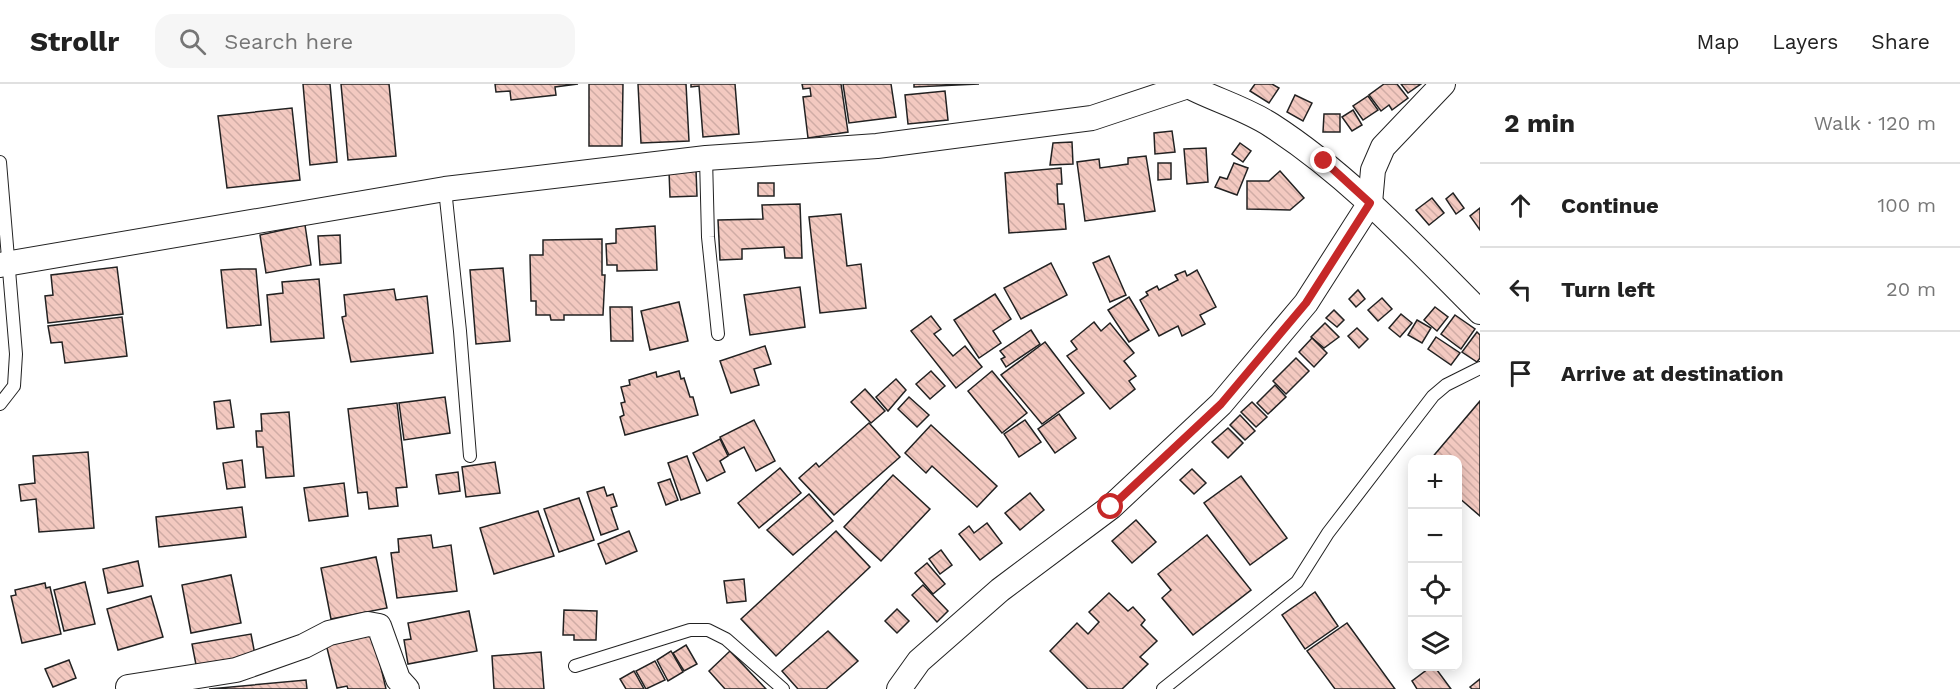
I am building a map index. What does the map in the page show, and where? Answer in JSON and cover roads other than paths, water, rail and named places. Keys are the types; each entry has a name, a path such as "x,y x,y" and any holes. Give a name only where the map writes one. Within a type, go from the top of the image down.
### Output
{"street":[{"path":"899,689 919,660 999,590 1111,507 1221,404 1306,303 1370,203 1373,170 1383,147 1443,84"},
{"path":"3,264 446,189 706,158 877,146 1092,118 1186,85 1269,123 1324,161 1370,203 1480,312"},
{"path":"128,687 236,670 304,646 329,633 368,624 379,626 398,679 407,689"}],"lane":[{"path":"706,158 708,237 718,334"},
{"path":"0,162 3,264 16,354 14,387 0,404"},
{"path":"446,189 470,456"},
{"path":"1163,689 1297,582 1328,533 1433,396 1446,385 1480,368"},
{"path":"575,666 690,630 708,630 726,639 783,689"}]}
